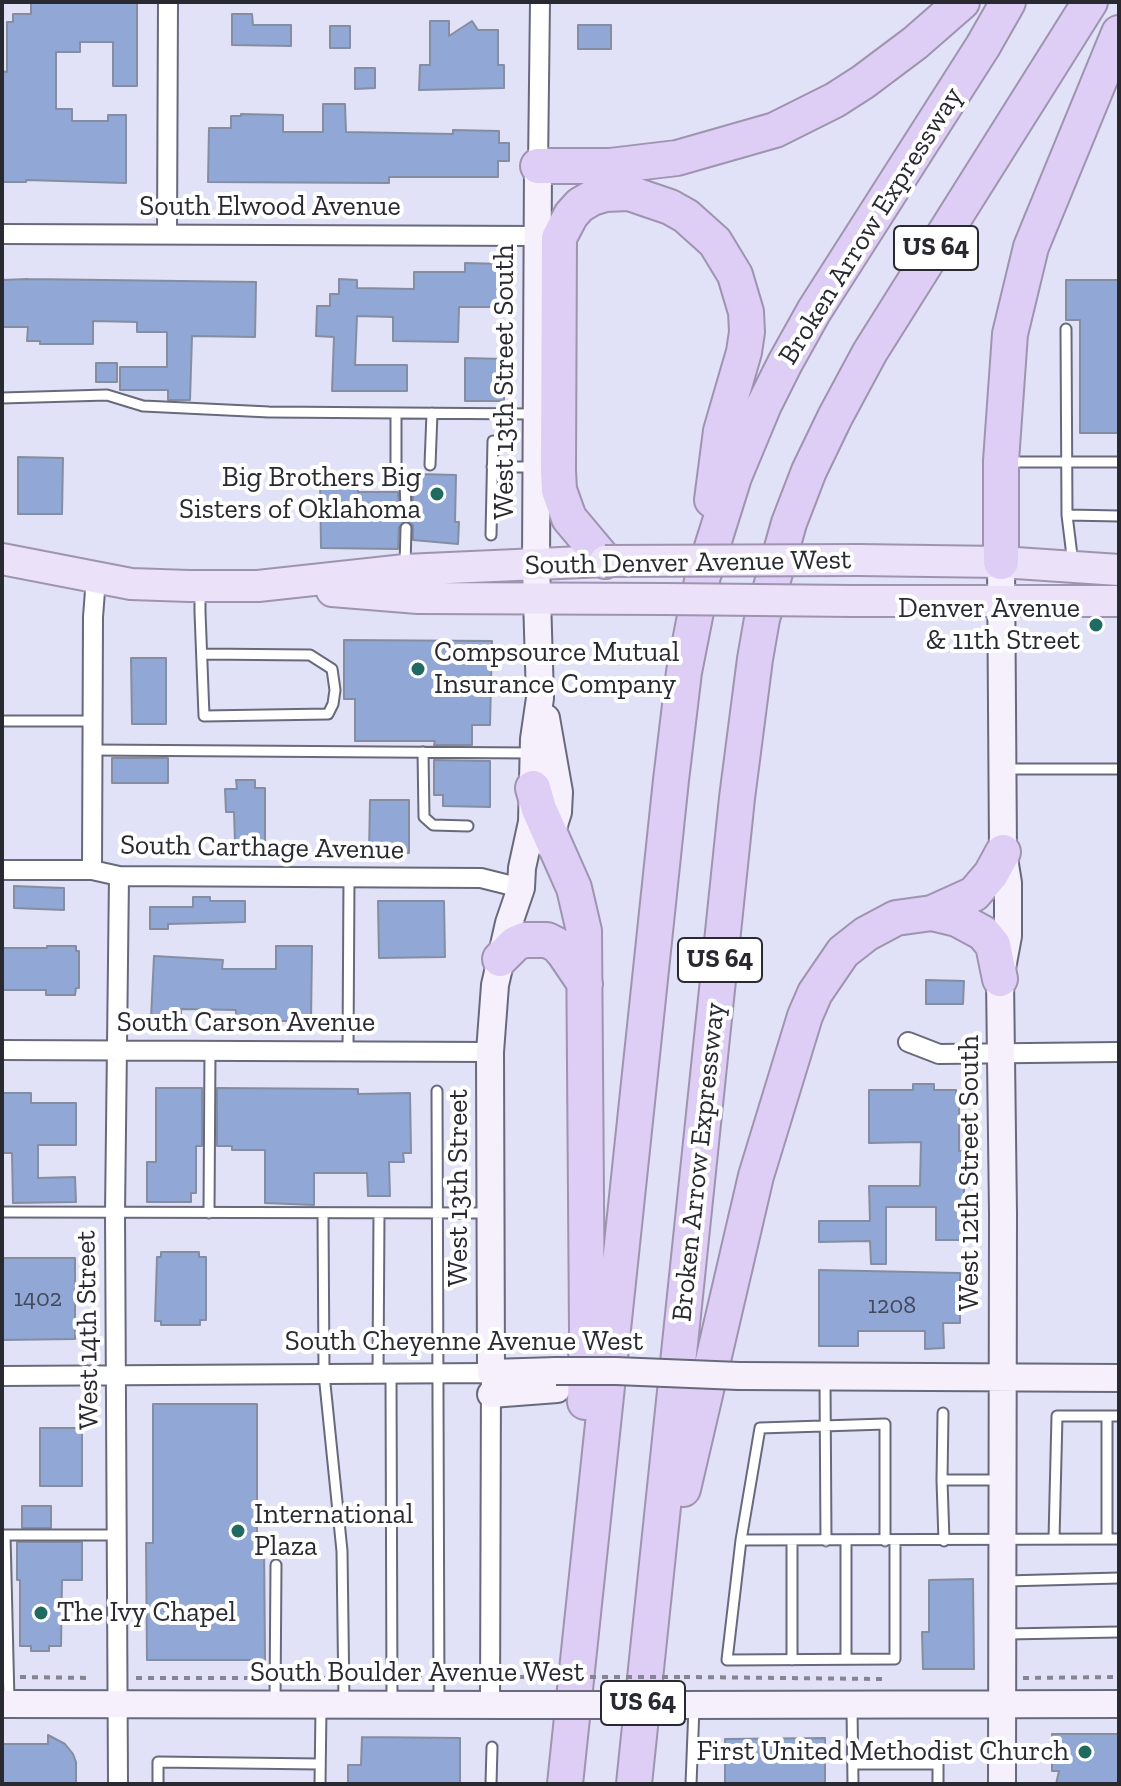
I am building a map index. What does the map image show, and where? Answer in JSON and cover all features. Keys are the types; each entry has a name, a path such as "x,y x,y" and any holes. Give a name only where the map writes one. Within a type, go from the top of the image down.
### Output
{"highway":[{"path":"538,166 610,166 677,158 775,130 863,82 962,2"},
{"name":"Broken Arrow Expressway","path":"565,1784 671,780 684,672 703,576 734,477 785,363 814,311 1008,2"},
{"name":"Broken Arrow Expressway","path":"634,1784 737,798 755,659 774,575 809,471 870,352 1090,2"},
{"path":"1001,562 1001,461 1010,334 1031,247 1119,33"},
{"path":"605,561 569,518 559,490 557,252 564,226 580,205 605,194 629,193 686,216 715,242 735,275 746,312 744,352 721,431 703,576"},
{"path":"533,788 579,906 584,931 587,1330 578,1655"},
{"path":"651,1621 750,1199 805,1016 815,993 843,952 866,934 896,918 932,913 974,894 991,874 1003,852"},
{"path":"932,913 957,919 983,933 993,945 1000,979"},
{"path":"500,959 515,944 524,940 547,940 557,945 585,984"}],"main road":[{"name":"South Denver Avenue West","path":"2,559 148,586 258,586 418,598 1119,601"},
{"name":"South Denver Avenue West","path":"258,586 405,570 605,561 1001,562 1119,570"}],"street":[{"path":"167,234 168,2"},
{"path":"538,166 540,2"},
{"name":"West 13th Street South","path":"538,166 536,564 539,598"},
{"name":"South Elwood Avenue","path":"2,234 538,236"},
{"name":"West 12th Street South","path":"1001,562 1001,769 1003,852 1008,883 1008,936 1000,979 1002,1784"},
{"path":"92,870 93,617 96,578"},
{"path":"500,959 521,888 532,822 534,753 540,698 539,598"},
{"path":"521,888 541,861 558,812 558,778 540,698"},
{"name":"South Carthage Avenue","path":"2,870 92,870 119,876 481,878 521,888"},
{"name":"West 14th Street","path":"118,1784 115,1213 119,876"},
{"name":"West 13th Street","path":"500,959 490,1052 491,1678 502,1705"},
{"path":"908,1042 939,1054 1119,1052"},
{"name":"South Carson Avenue","path":"2,1050 490,1052"},
{"name":"South Cheyenne Avenue West","path":"2,1376 438,1373 491,1383 556,1380 616,1371 739,1376 1119,1378"},
{"name":"South Boulder Avenue West","path":"6,1704 118,1691 275,1705 1119,1704"}],"lane":[{"path":"1066,329 1067,515 1073,567"},
{"path":"2,398 107,395 143,406 269,412 538,414"},
{"path":"396,413 396,468 405,481 406,509"},
{"path":"430,465 432,413"},
{"path":"491,535 493,441"},
{"path":"1001,461 1119,462"},
{"path":"492,467 537,467"},
{"path":"1067,515 1119,516"},
{"path":"405,570 406,528"},
{"path":"200,586 202,654 204,716 328,714 333,704 332,669 310,655 202,654"},
{"path":"2,721 93,721"},
{"path":"93,750 534,753"},
{"path":"423,752 424,817 433,825 468,826"},
{"path":"1001,769 1119,769"},
{"path":"348,1051 349,877"},
{"path":"209,1213 210,1050"},
{"path":"437,1091 439,1705"},
{"path":"2,1212 491,1213"},
{"path":"320,1784 320,1764 332,1705 344,1678 342,1551 324,1374 323,1213"},
{"path":"379,1213 392,1705"},
{"path":"825,1377 826,1541"},
{"path":"943,1413 944,1541"},
{"path":"1054,1539 1057,1416 1119,1416"},
{"path":"1107,1416 1107,1538"},
{"path":"885,1424 895,1659 727,1660 741,1540 760,1428 825,1426 885,1424"},
{"path":"942,1480 1003,1480"},
{"path":"6,1704 9,1676 4,1642 4,1535 118,1535"},
{"path":"741,1540 1119,1539"},
{"path":"792,1540 792,1660"},
{"path":"846,1541 846,1659"},
{"path":"275,1705 276,1565"},
{"path":"1003,1581 1119,1578"},
{"path":"1002,1634 1119,1632"},
{"path":"688,1705 691,1784"},
{"path":"852,1705 853,1784"},
{"path":"491,1784 492,1747"},
{"path":"158,1784 158,1762 320,1764"},
{"path":"853,1764 938,1764 938,1784"}],"path":[{"name":"South Boulder Avenue West","path":"9,1676 118,1691 275,1678 491,1678"},
{"name":"South Boulder Avenue West","path":"518,1677 885,1679"},
{"path":"1002,1678 1119,1677"}],"building":[{"path":"31,2 137,2 137,86 113,86 113,42 80,42 80,52 56,52 56,109 72,109 72,121 108,121 108,115 126,115 126,183 2,182 2,71 7,72 7,22 13,22 13,14 31,14"},
{"path":"232,14 252,14 253,25 291,25 291,46 232,45"},
{"path":"430,21 449,21 449,36 472,21 478,30 498,30 498,65 504,65 504,88 419,90 420,65 430,65"},
{"path":"578,25 611,25 611,49 578,49"},
{"path":"330,26 350,26 350,48 330,48"},
{"path":"355,68 375,68 375,88 355,89"},
{"path":"323,104 345,104 346,132 453,134 453,130 499,131 499,143 509,143 509,161 498,161 498,177 389,177 389,183 208,182 209,128 231,128 231,116 241,114 283,115 283,132 323,132"},
{"path":"465,263 504,264 503,307 459,307 458,342 393,341 393,317 357,316 355,365 407,365 407,391 332,391 334,337 316,336 317,306 330,306 330,294 339,294 339,279 357,280 357,288 414,289 414,272 465,272"},
{"path":"2,280 256,282 255,337 192,336 190,400 168,400 168,390 120,390 120,367 167,367 167,332 137,332 137,322 93,321 93,344 40,344 40,341 27,341 28,327 2,327"},
{"path":"1066,280 1119,280 1119,433 1080,433 1080,320 1066,320"},
{"path":"465,358 504,359 504,401 465,401"},
{"path":"96,363 117,363 117,382 96,382"},
{"path":"18,457 63,458 62,514 18,514"},
{"path":"419,474 456,475 458,544 413,540 413,525 405,521 399,527 398,549 321,548 320,479 358,479 358,492 398,492 399,512 407,516 413,512 413,492 418,492"},
{"name":"Compsource Mutual Insurance Company","path":"344,640 492,641 490,725 472,725 472,745 434,745 435,741 355,741 355,699 344,699"},
{"path":"131,658 166,658 166,724 132,724"},
{"path":"112,758 168,758 168,783 112,783"},
{"path":"434,760 490,761 490,807 443,806 443,795 434,795"},
{"path":"236,780 255,780 255,788 265,788 265,841 235,841 234,812 226,812 225,789 237,789"},
{"path":"370,800 409,800 409,853 369,853"},
{"path":"14,886 64,888 64,910 14,908"},
{"path":"193,897 210,897 210,901 245,901 245,922 168,924 168,929 150,929 150,907 193,907"},
{"path":"378,901 444,901 445,957 379,958"},
{"path":"76,946 76,951 79,951 79,988 76,988 75,995 46,995 46,990 2,990 2,948"},
{"path":"276,946 312,946 311,1021 236,1017 236,1010 181,1009 181,1018 151,1018 154,956 223,960 222,969 276,969"},
{"path":"926,980 964,981 963,1004 926,1004"},
{"path":"913,1084 934,1084 934,1090 956,1090 956,1097 959,1097 959,1151 965,1151 965,1168 970,1168 969,1187 964,1187 964,1240 936,1240 936,1207 886,1207 886,1264 871,1264 870,1241 819,1242 819,1221 870,1221 869,1186 920,1186 921,1142 869,1143 869,1090 913,1090"},
{"path":"156,1088 202,1088 202,1146 196,1146 196,1193 191,1193 191,1202 147,1202 147,1162 156,1162"},
{"path":"217,1088 358,1089 358,1094 410,1093 411,1153 403,1153 404,1162 389,1162 390,1196 368,1196 367,1173 314,1173 314,1205 265,1203 265,1150 232,1150 232,1146 217,1146"},
{"path":"2,1093 31,1093 31,1103 76,1103 76,1145 38,1145 38,1178 75,1177 76,1202 13,1203 12,1153 2,1153"},
{"path":"161,1252 199,1252 199,1257 206,1257 206,1320 200,1320 200,1325 161,1325 161,1321 155,1321 157,1257 161,1257"},
{"path":"2,1258 75,1258 75,1339 2,1340"},
{"path":"819,1270 960,1273 960,1323 943,1323 944,1348 925,1349 925,1331 858,1331 858,1346 819,1346"},
{"name":"International Plaza","path":"153,1404 257,1404 257,1543 264,1543 265,1660 147,1660 146,1543 153,1543"},
{"path":"40,1428 82,1428 82,1486 40,1486"},
{"path":"22,1506 51,1506 51,1528 22,1528"},
{"name":"The Ivy Chapel","path":"17,1542 82,1542 82,1580 62,1580 61,1646 49,1646 49,1651 31,1651 31,1646 20,1646"},
{"path":"973,1579 974,1669 923,1669 922,1632 929,1632 929,1580"},
{"name":"First United Methodist Church","path":"1052,1734 1119,1734 1119,1784 1056,1784 1059,1771 1052,1771"},
{"path":"48,1735 65,1744 73,1754 76,1784 2,1784 2,1744 48,1744"},
{"path":"362,1737 460,1738 460,1784 348,1784 348,1765 361,1765"},
{"path":"825,1738 825,1784 725,1784 725,1739"}],"place":[{"name":"Big Brothers Big Sisters of Oklahoma","path":"437,494"},
{"name":"Denver Avenue & 11th Street","path":"1096,625"},
{"name":"Compsource Mutual Insurance Company","path":"418,669"},
{"name":"International Plaza","path":"238,1531"},
{"name":"The Ivy Chapel","path":"41,1613"},
{"name":"First United Methodist Church","path":"1085,1752"}]}
